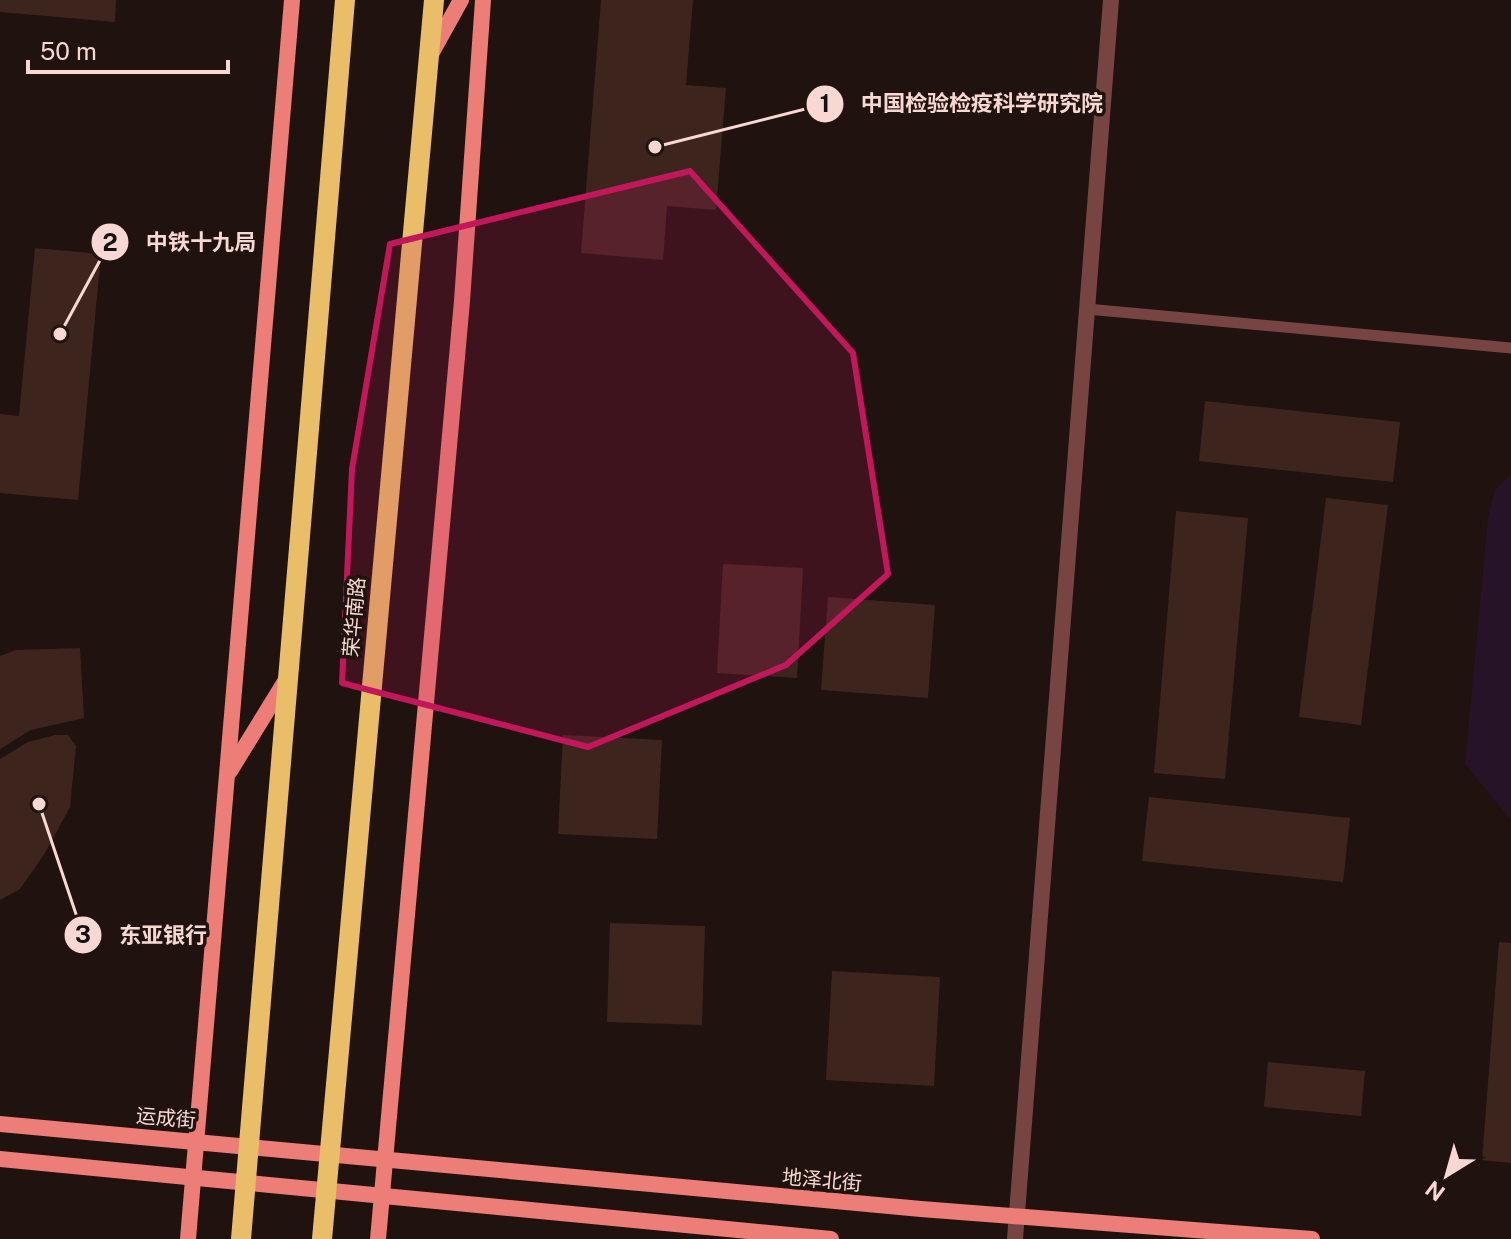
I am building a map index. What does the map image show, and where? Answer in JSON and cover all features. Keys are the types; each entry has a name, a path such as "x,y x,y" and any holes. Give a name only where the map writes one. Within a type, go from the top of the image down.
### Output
{"main road":[{"path":"241,1239 345,0"},
{"name":"荣华南路","path":"322,1239 434,0"}],"street":[{"path":"188,1239 292,0"},
{"path":"430,58 461,0"},
{"path":"378,1239 462,301 483,0"},
{"path":"1015,1239 1111,0"},
{"path":"227,776 286,680"},
{"name":"运成街","path":"0,1124 329,1154"},
{"name":"地泽北街","path":"329,1154 1016,1216 1312,1239"},
{"path":"0,1159 831,1239"}],"lane":[{"path":"1087,309 1511,348"}],"highlighted area":[{"path":"690,171 853,353 888,574 786,665 588,747 342,683 352,469 390,244"}],"shaded area":[{"path":"1511,474 1511,820 1465,764 1488,517 1495,490"}],"building":[{"path":"0,0 116,0 115,22 0,12"},
{"path":"601,0 693,0 686,85 726,88 716,210 667,206 663,260 581,253"},
{"path":"35,248 101,254 78,500 0,493 0,414 19,416"},
{"path":"1205,401 1400,422 1393,482 1199,461"},
{"path":"1326,498 1388,505 1361,725 1299,717"},
{"path":"1176,511 1248,518 1225,779 1154,773"},
{"path":"723,564 803,568 797,678 717,673"},
{"path":"828,597 935,605 928,698 821,690"},
{"path":"80,648 84,718 31,730 0,749 0,656 16,650"},
{"path":"68,735 76,746 70,807 45,853 20,889 0,900 0,759 28,742"},
{"path":"563,735 662,740 657,839 558,834"},
{"path":"1149,797 1350,818 1343,882 1142,861"},
{"path":"610,923 705,926 702,1025 607,1022"},
{"path":"1499,942 1511,943 1511,1163 1482,1160"},
{"path":"832,971 940,977 934,1086 826,1080"},
{"path":"1268,1062 1365,1071 1361,1116 1264,1107"}],"place":[{"name":"中国检验检疫科学研究院","path":"655,147"},
{"name":"中铁十九局","path":"60,334"},
{"name":"东亚银行","path":"39,804"}]}
